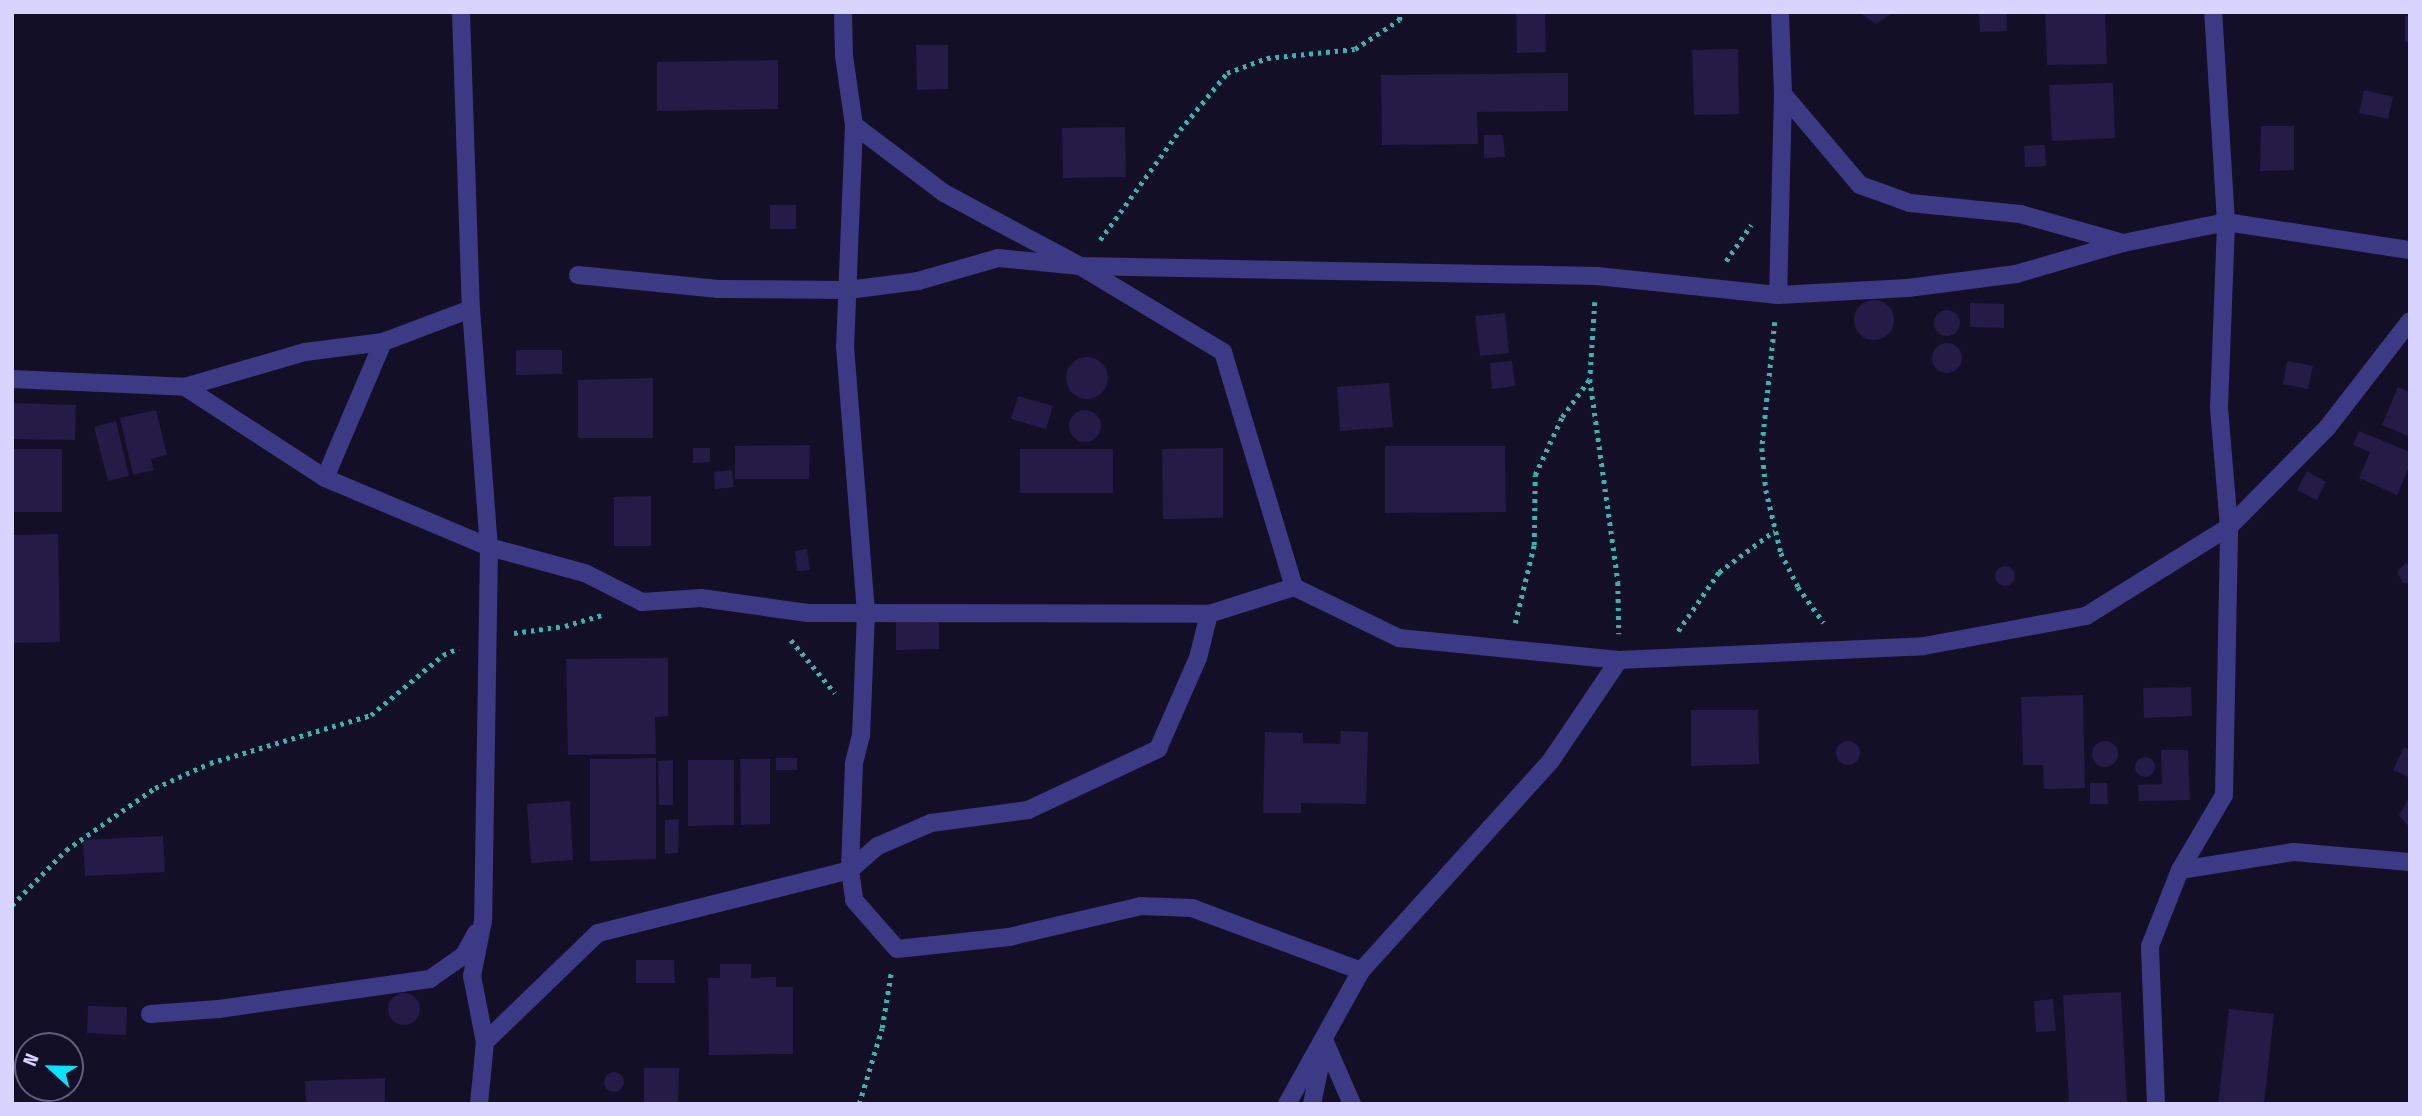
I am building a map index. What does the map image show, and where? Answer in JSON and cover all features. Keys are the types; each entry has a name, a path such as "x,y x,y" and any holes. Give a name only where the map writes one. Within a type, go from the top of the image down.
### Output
{"street":[{"path":"461,12 471,309 489,547 490,636 483,921 472,976 485,1042 479,1104"},
{"path":"843,12 844,56 854,125 845,346 866,613 861,735 854,764 850,870 854,900 897,949 1009,937 1141,906 1192,908 1361,971"},
{"path":"1778,295 1783,94 1780,12"},
{"path":"2156,1104 2150,946 2180,870 2224,795 2229,527 2219,407 2226,222 2213,12"},
{"path":"1783,94 1860,185 1910,203 2020,214 2123,243"},
{"path":"854,125 944,193 1080,266 1223,352 1294,587"},
{"path":"578,275 718,289 848,290 918,281 999,258 1080,266 1597,276 1778,295 1908,288 2016,274 2123,243 2226,222 2410,250"},
{"path":"12,379 185,387 305,352 383,342 471,309"},
{"path":"185,387 325,478 489,547 585,573 642,602 701,598 808,613 1209,614 1294,587 1399,638 1619,660 1657,660 1924,646 2086,616 2229,527 2327,428 2410,321"},
{"path":"325,478 383,342"},
{"path":"485,1042 598,933 850,870 878,846 931,823 1028,810 1158,749 1198,658 1209,614"},
{"path":"1287,1104 1325,1042 1361,971 1550,762 1619,660"},
{"path":"2180,870 2294,852 2410,862"},
{"path":"150,1014 219,1009 430,979 464,955 483,921"},
{"path":"1312,1104 1325,1042"},
{"path":"1325,1042 1353,1104"}],"path":[{"path":"1080,266 1180,130 1227,73 1267,58 1355,49 1399,20 1401,12"},
{"path":"1709,288 1780,184"},
{"path":"1597,276 1590,379 1618,582 1619,660"},
{"path":"1778,295 1762,448 1774,531 1798,587 1846,652"},
{"path":"1509,649 1534,545 1535,475 1562,417 1590,379"},
{"path":"1657,660 1719,572 1774,531"},
{"path":"12,905 66,849 156,788 210,763 371,715 443,655 490,636 565,626 642,602"},
{"path":"752,605 800,649 829,683 861,735"},
{"path":"859,1104 882,1028 897,949"}],"building":[{"path":"1516,12 1545,12 1546,52 1517,53"},
{"path":"1859,12 1894,12 1876,24"},
{"path":"1979,12 2006,12 2007,31 1980,32"},
{"path":"2045,12 2105,12 2107,64 2047,65"},
{"path":"2405,16 2410,16 2410,42 2405,42"},
{"path":"916,45 948,45 948,89 917,90"},
{"path":"1738,49 1739,114 1694,115 1692,50"},
{"path":"778,60 778,109 657,111 657,62"},
{"path":"1568,73 1568,111 1477,112 1478,144 1382,145 1381,75"},
{"path":"2113,83 2115,138 2052,141 2049,85"},
{"path":"2364,90 2393,97 2388,119 2359,113"},
{"path":"2261,126 2294,126 2294,170 2260,171"},
{"path":"1125,127 1126,177 1063,178 1062,128"},
{"path":"1484,135 1503,135 1505,157 1484,158"},
{"path":"2045,145 2046,166 2025,167 2024,146"},
{"path":"770,205 796,205 796,229 770,229"},
{"path":"1874,300 1888,306 1894,320 1888,334 1874,340 1860,334 1854,320 1860,306"},
{"path":"1970,303 2004,304 2004,328 1970,327"},
{"path":"1947,310 1956,314 1960,323 1956,332 1947,336 1938,332 1934,323 1938,314"},
{"path":"1505,313 1509,353 1480,356 1475,316"},
{"path":"1947,343 1958,347 1962,358 1958,369 1947,373 1936,369 1932,358 1936,347"},
{"path":"516,350 562,350 562,374 516,375"},
{"path":"1087,357 1102,363 1108,378 1102,393 1087,399 1072,393 1066,378 1072,363"},
{"path":"1512,361 1515,386 1492,389 1490,363"},
{"path":"2287,361 2313,366 2308,389 2283,384"},
{"path":"653,378 653,438 578,438 578,380"},
{"path":"1389,383 1393,427 1340,431 1337,387"},
{"path":"2398,387 2410,392 2410,437 2382,425"},
{"path":"1018,396 1053,406 1046,429 1011,419"},
{"path":"12,403 76,405 75,440 12,439"},
{"path":"156,410 167,455 151,459 154,470 133,475 120,418"},
{"path":"1085,410 1096,415 1101,426 1096,437 1085,442 1074,437 1069,426 1074,415"},
{"path":"116,421 129,476 108,481 94,427"},
{"path":"2359,431 2410,452 2410,465 2397,495 2359,478 2370,452 2353,445"},
{"path":"810,445 809,479 735,479 735,446"},
{"path":"1385,446 1505,446 1506,512 1385,513"},
{"path":"693,448 710,448 710,462 693,463"},
{"path":"1223,448 1223,518 1163,519 1162,449"},
{"path":"12,449 62,449 62,512 12,512"},
{"path":"1020,449 1113,449 1113,493 1020,493"},
{"path":"732,470 734,487 715,489 714,472"},
{"path":"2307,471 2326,482 2317,500 2297,490"},
{"path":"651,496 651,546 614,546 614,497"},
{"path":"58,534 60,642 12,643 12,535"},
{"path":"807,549 810,570 797,571 795,551"},
{"path":"2406,563 2410,564 2410,584 2403,583 2397,572"},
{"path":"2005,566 2012,569 2015,576 2012,583 2005,586 1998,583 1995,576 1998,569"},
{"path":"939,618 939,649 896,650 896,619"},
{"path":"668,658 668,716 655,717 656,754 568,755 566,659"},
{"path":"2191,687 2192,716 2144,718 2143,688"},
{"path":"2083,695 2085,788 2044,789 2043,765 2023,765 2021,697"},
{"path":"1691,710 1758,710 1759,764 1691,766"},
{"path":"1341,731 1368,732 1366,804 1301,803 1301,813 1263,813 1265,732 1303,733 1303,743 1340,744"},
{"path":"1848,741 1857,744 1860,753 1857,762 1848,765 1839,762 1836,753 1839,744"},
{"path":"2105,741 2114,745 2118,754 2114,763 2105,767 2096,763 2092,754 2096,745"},
{"path":"2404,747 2410,750 2410,778 2393,770"},
{"path":"2161,750 2188,750 2190,800 2139,801 2138,785 2162,784"},
{"path":"2145,757 2152,760 2155,767 2152,774 2145,777 2138,774 2135,767 2138,760"},
{"path":"656,758 656,859 590,861 590,759"},
{"path":"776,758 797,758 797,770 776,770"},
{"path":"740,759 770,759 770,824 741,825"},
{"path":"673,760 673,805 659,805 658,761"},
{"path":"688,760 734,760 734,825 688,826"},
{"path":"2090,783 2107,783 2108,804 2090,804"},
{"path":"2410,796 2410,828 2399,815"},
{"path":"570,801 573,860 531,863 527,804"},
{"path":"679,819 678,853 665,854 665,820"},
{"path":"163,836 165,872 85,876 83,840"},
{"path":"636,960 674,960 675,983 636,983"},
{"path":"720,964 751,964 751,978 776,977 776,987 793,987 793,1054 709,1055 708,978 720,978"},
{"path":"2121,992 2127,1104 2069,1104 2063,995"},
{"path":"404,993 415,998 420,1009 415,1020 404,1025 393,1020 388,1009 393,998"},
{"path":"2053,999 2056,1031 2036,1032 2034,1001"},
{"path":"88,1006 127,1007 126,1035 87,1033"},
{"path":"2229,1009 2274,1014 2264,1104 2218,1104"},
{"path":"644,1068 679,1068 678,1104 644,1104"},
{"path":"614,1072 621,1075 624,1082 621,1089 614,1092 607,1089 604,1082 607,1075"},
{"path":"385,1078 385,1104 306,1104 305,1081"}]}
